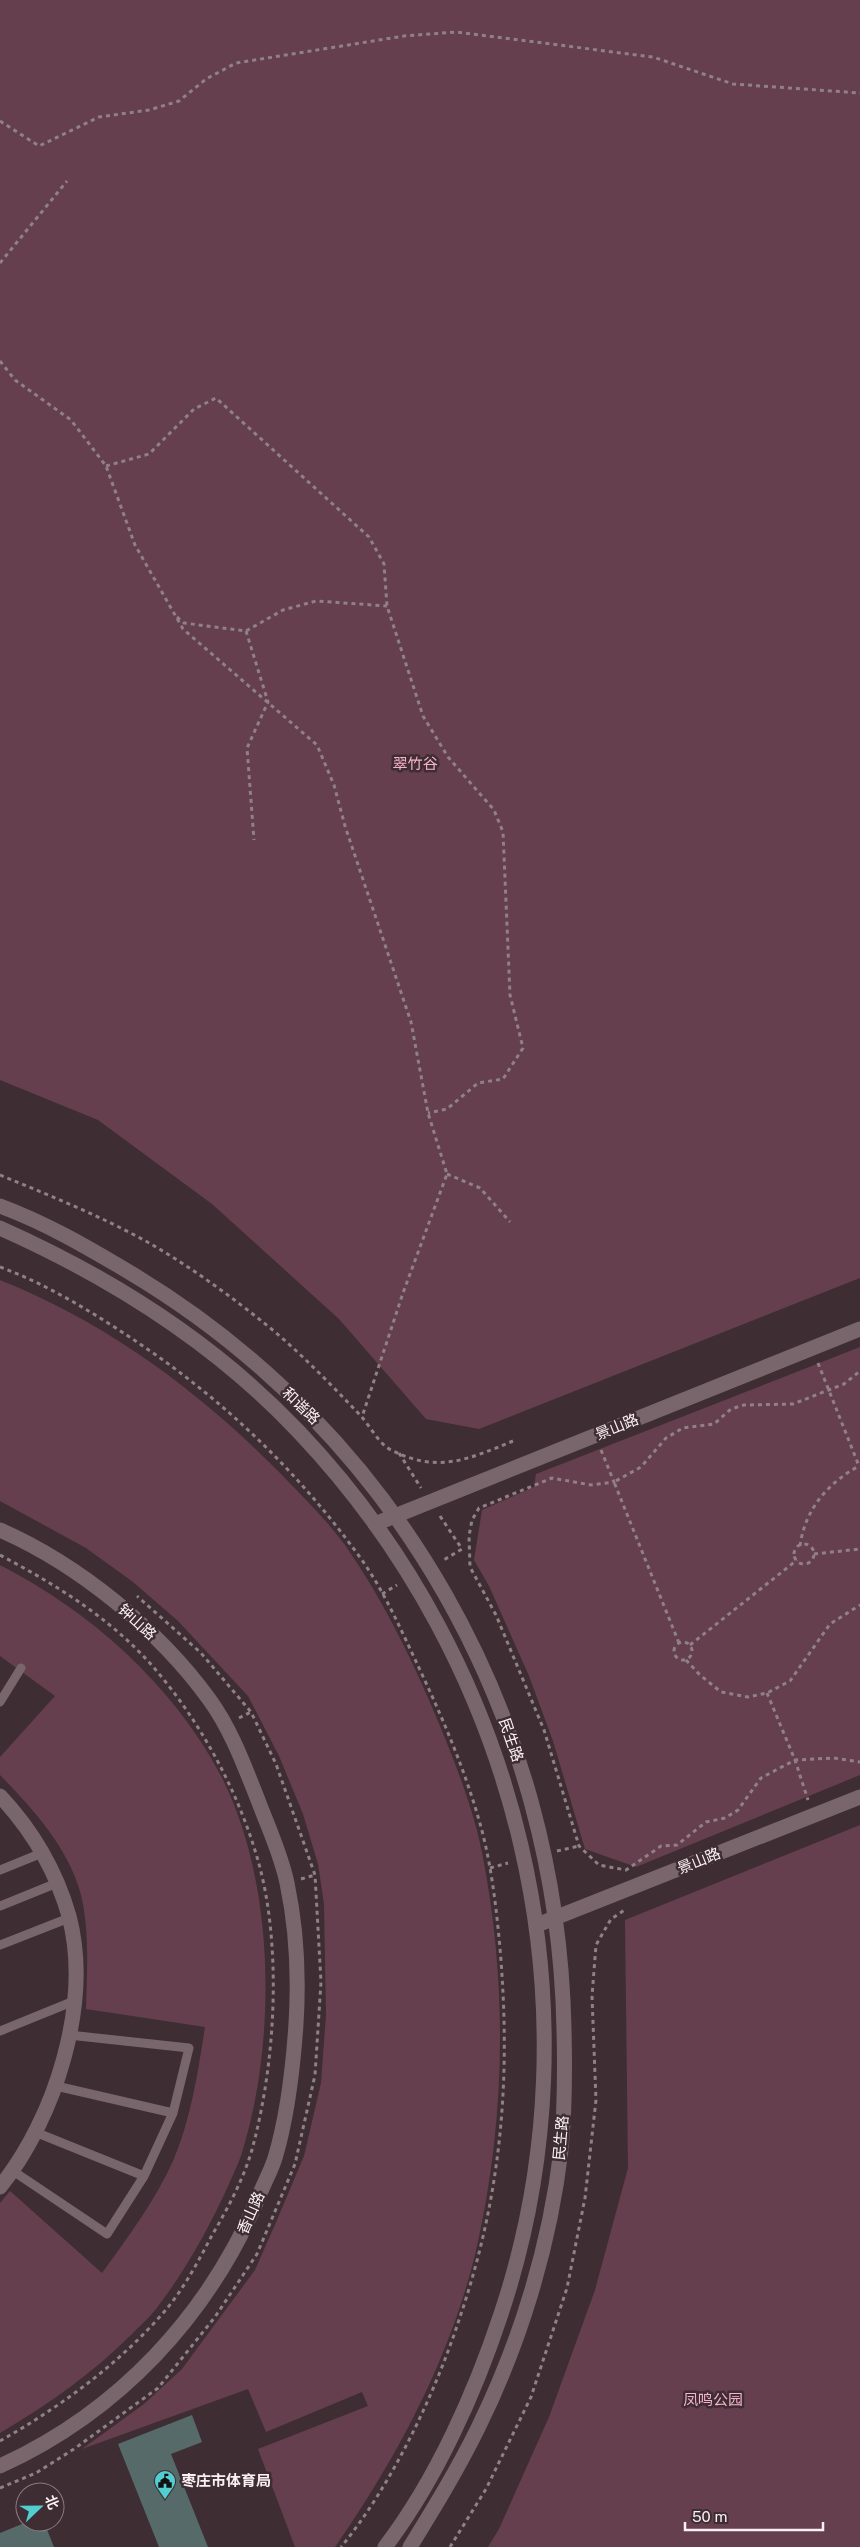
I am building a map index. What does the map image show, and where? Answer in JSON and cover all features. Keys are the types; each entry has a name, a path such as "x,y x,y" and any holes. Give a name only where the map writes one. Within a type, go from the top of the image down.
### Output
{"main road":[{"name":"和谐路","path":"0,1206 60,1232 162,1291 214,1329 262,1368 311,1414 350,1457 395,1516 430,1567 462,1625 500,1707"},
{"name":"和谐路","path":"0,1228 51,1251 150,1309 201,1345 248,1384 296,1429 334,1470 375,1524 417,1585 444,1635 481,1715"},
{"name":"景山路","path":"375,1524 860,1329"},
{"name":"钟山路","path":"0,1530 23,1540 102,1590 167,1649 210,1700 238,1751 280,1857"},
{"name":"民生路","path":"410,2547 448,2485 480,2425 497,2384 533,2285 550,2214 561,2150 565,2080 564,2000 557,1918 544,1854 528,1791 500,1707"},
{"name":"民生路","path":"385,2547 431,2474 465,2407 488,2353 513,2279 530,2210 540,2147 545,2080 543,2001 537,1925 524,1859 510,1806 481,1715"},
{"path":"0,1796 19,1817 58,1883 69,1918 75,1963 74,2001 69,2035 56,2086 35,2132 13,2171 0,2187"},
{"name":"景山路","path":"537,1925 860,1797"},
{"name":"香山路","path":"0,2466 27,2453 82,2420 134,2378 197,2309 243,2234 274,2158 293,2070 298,1984 295,1928 280,1857"}],"lane":[{"path":"0,1702 21,1668"},
{"path":"0,1870 42,1853"},
{"path":"0,1906 58,1883"},
{"path":"0,1945 69,1918"},
{"path":"0,2031 74,2001"},
{"path":"13,2171 107,2234 144,2176 173,2113 189,2048 69,2035"},
{"path":"56,2086 173,2113"},
{"path":"35,2132 144,2176"}],"path":[{"path":"0,121 40,146 99,117 149,110 179,100 206,79 236,63 404,36 456,32 653,57 733,84 860,92"},
{"path":"0,263 67,181"},
{"path":"0,361 15,380 70,420 106,466 135,545 182,629 317,745 334,785 345,826 411,1022 428,1113 447,1174 403,1293 362,1417"},
{"path":"106,466 150,454 194,408 216,398 369,537 384,564 387,606 423,716 448,757 494,810 503,832 510,995 523,1048 503,1079 478,1083 447,1110 428,1113"},
{"path":"175,615 184,623 246,630 283,610 316,601 387,606"},
{"path":"246,630 268,702 247,748 254,840"},
{"path":"447,1174 480,1188 510,1222"},
{"path":"0,1175 76,1206 143,1240 200,1277 270,1328 362,1417 389,1449 418,1460 442,1464 466,1460 513,1441"},
{"path":"0,1267 102,1319 188,1376 276,1456 321,1507 362,1558 404,1634 447,1726 480,1822 492,1877 503,1987 502,2131 491,2209 473,2280 448,2354 422,2412 358,2526 341,2547"},
{"path":"800,1546 807,1545 812,1547 814,1554 810,1562 803,1564 797,1560 794,1554 800,1546 802,1532 818,1499 838,1478 860,1466 813,1348"},
{"path":"860,1371 844,1384 793,1404 737,1407 731,1409 714,1424 683,1428 666,1438 641,1467 614,1482 591,1485 552,1478 479,1508 472,1520 469,1536 470,1567 496,1615 544,1730 579,1846 600,1865 626,1870 661,1846 677,1845 706,1822 725,1818 738,1810 761,1778 795,1760 834,1758 860,1762"},
{"path":"596,1436 680,1643"},
{"path":"814,1554 860,1549"},
{"path":"0,1556 98,1614 154,1668 203,1737 221,1767 236,1800 257,1858 271,1941 273,2005 269,2068 254,2144 228,2208 199,2260 165,2310 126,2351 78,2391 0,2442"},
{"path":"690,1646 797,1560"},
{"path":"686,1660 700,1675 721,1692 748,1697 767,1693 790,1681 830,1624 860,1605"},
{"path":"680,1643 690,1646 691,1655 686,1660 680,1660 675,1654 675,1646 680,1643"},
{"path":"767,1693 795,1760 812,1816"},
{"path":"0,2488 36,2473 74,2449 158,2388 214,2317 257,2254 295,2164 316,2075 321,1982 315,1875"},
{"path":"592,1996 596,1945 611,1919 632,1905"}],"green space":[{"name":"翠竹谷","path":"0,0 860,0 860,1278 479,1429 426,1419 339,1319 212,1204 98,1120 0,1080"},
{"path":"0,1280 39,1297 77,1317 149,1361 216,1413 248,1442 330,1526 373,1588 409,1656 430,1702 466,1793 481,1845 492,1912 500,2010 497,2109 485,2207 475,2255 464,2294 436,2370 400,2443 335,2547 295,2547 258,2449 368,2406 362,2392 266,2432 248,2389 82,2449 144,2404 182,2369 255,2270 304,2156 321,2083 326,2015 324,1904 318,1864 303,1814 279,1756 248,1696 178,1621 133,1582 86,1548 0,1501"},
{"path":"860,1347 860,1775 636,1867 585,1849 553,1741 529,1676 489,1586 474,1560 482,1510 534,1487 536,1474"},
{"path":"0,1565 66,1604 126,1653 153,1680 178,1710 220,1774 238,1816 252,1861 260,1909 265,1959 265,2009 261,2058 254,2105 242,2153 214,2215 188,2262 156,2309 118,2348 70,2387 0,2433 0,2203 10,2191 102,2273 149,2205 173,2161 185,2129 197,2078 205,2027 86,2009 87,1950 85,1920 80,1891 74,1874 47,1829 0,1775 0,1757 55,1696 0,1656"},
{"name":"凤鸣公园","path":"860,1825 860,2547 488,2547 499,2529 549,2417 595,2290 628,2168 625,1920"}],"building":[{"name":"枣庄市体育局","path":"192,2415 202,2442 171,2454 208,2547 159,2547 118,2444"},
{"path":"15,2527 15,2532 48,2532 54,2547 0,2547 0,2533"}],"place":[{"name":"枣庄市体育局","path":"165,2500"}]}
